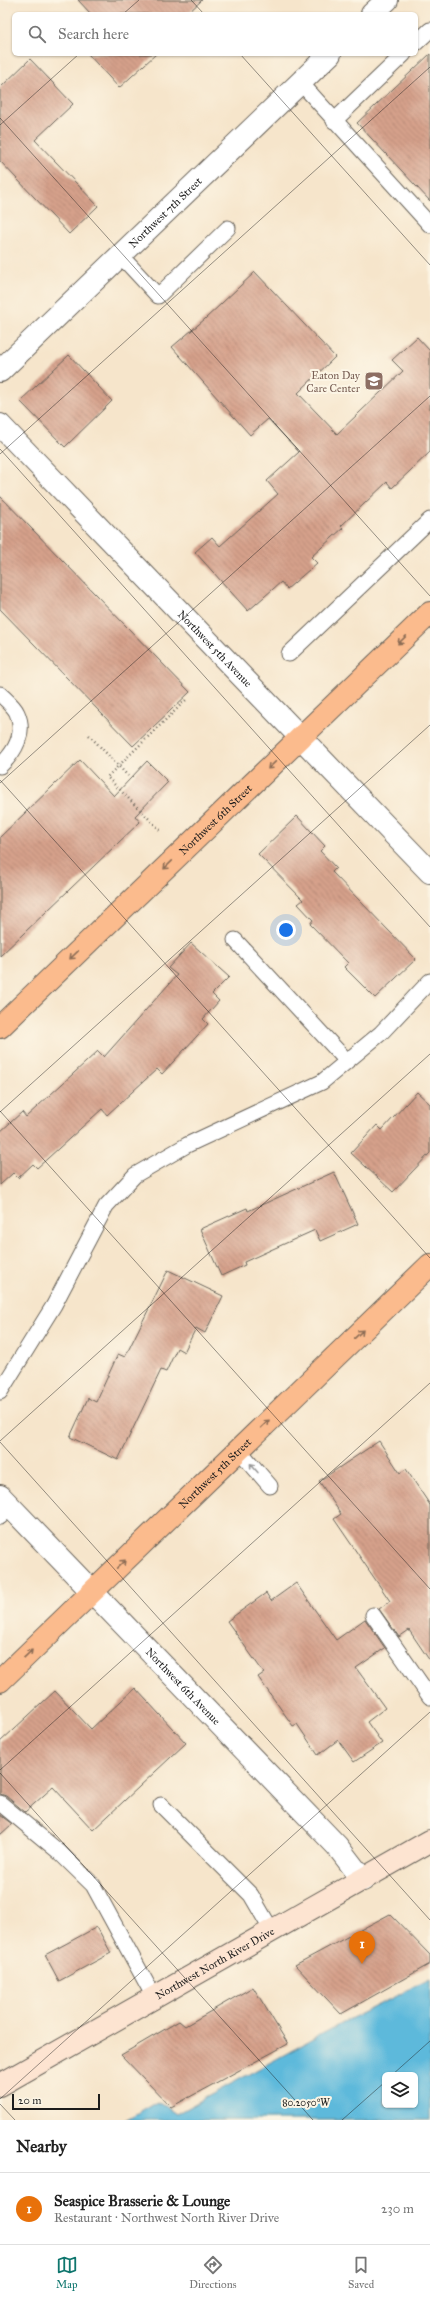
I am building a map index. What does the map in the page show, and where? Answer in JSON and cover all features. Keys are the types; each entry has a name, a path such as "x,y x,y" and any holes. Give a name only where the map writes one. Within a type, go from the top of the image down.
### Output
{"main road":[{"name":"Northwest 6th Street","path":"0,1027 430,613"},
{"name":"Northwest 5th Street","path":"0,1681 238,1449 430,1266"}],"street":[{"path":"374,12 387,0"},
{"name":"Northwest 7th Street","path":"0,371 328,56"},
{"name":"Northwest 5th Avenue","path":"0,425 430,872"},
{"name":"Northwest 6th Avenue","path":"4,1506 92,1592 337,1846 363,1880"},
{"name":"Northwest North River Drive","path":"0,2085 430,1841"}],"lane":[{"path":"418,41 430,30"},
{"path":"334,121 398,56"},
{"path":"300,82 430,225"},
{"path":"120,255 158,296 228,228"},
{"path":"289,654 430,520"},
{"path":"0,694 17,711 21,727 18,742 9,758 0,766"},
{"path":"235,940 347,1061"},
{"path":"0,1392 54,1305 106,1206 134,1175 187,1145 322,1082 381,1034 430,981"},
{"path":"238,1449 270,1486"},
{"path":"373,1615 430,1697"},
{"path":"0,1803 58,1851 92,1885 154,1997"},
{"path":"161,1805 251,1895 272,1931"}],"path":[{"path":"160,830 107,777 187,699"},
{"path":"89,735 128,776"}],"water":[{"path":"430,1979 430,2120 125,2120 158,2101 176,2114 344,2022"}],"building":[{"path":"78,0 202,0 189,12 89,12"},
{"path":"430,54 430,201 357,123"},
{"path":"90,56 154,56 119,88"},
{"path":"30,59 73,104 35,140 98,206 69,234 0,161 0,88"},
{"path":"255,272 335,357 298,393 337,434 403,371 392,360 417,337 430,351 430,452 392,488 387,482 341,526 343,528 311,557 317,563 287,589 281,582 248,611 195,552 212,537 220,546 278,494 267,481 299,452 268,419 250,435 172,347 205,319"},
{"path":"69,355 112,401 65,447 20,401"},
{"path":"0,496 190,692 133,746 0,609"},
{"path":"80,760 114,796 147,761 168,782 135,816 140,822 0,956 0,837"},
{"path":"297,816 325,846 320,851 336,868 332,872 416,959 375,998 344,967 348,963 310,924 313,920 298,904 303,900 258,854"},
{"path":"191,943 229,977 212,994 219,1001 203,1019 208,1024 162,1074 157,1069 107,1115 102,1109 37,1168 33,1164 18,1178 13,1173 0,1185 0,1132 22,1112 26,1117 98,1051 104,1057 177,975 168,968"},
{"path":"417,1092 430,1104 430,1153 393,1192 351,1153 377,1125 382,1130"},
{"path":"334,1172 358,1224 320,1241 315,1230 244,1262 245,1265 221,1276 200,1229 247,1208 248,1211"},
{"path":"168,1270 223,1296 205,1333 196,1328 184,1352 177,1348 166,1372 161,1370 118,1460 70,1437 88,1398 96,1402 118,1354 125,1357"},
{"path":"379,1441 400,1473 406,1469 430,1505 430,1661 409,1630 399,1637 379,1609 390,1601 334,1519 341,1514 319,1481"},
{"path":"296,1583 336,1640 365,1619 385,1648 356,1668 385,1708 367,1722 382,1743 354,1762 338,1740 318,1755 297,1724 293,1726 258,1677 264,1673 227,1621 266,1593 271,1601"},
{"path":"135,1688 186,1743 93,1830 53,1787 25,1812 6,1796 0,1794 0,1742 55,1691 91,1729"},
{"path":"0,1815 12,1824 0,1835"},
{"path":"390,1914 430,1955 430,1964 341,2014 295,1965"},
{"path":"97,1927 111,1953 59,1981 45,1955"},
{"path":"253,1987 288,2044 171,2107 121,2055 179,2021 185,2026"}],"place":[{"name":"Eaton Day Care Center","path":"374,381"},
{"name":"Seaspice Brasserie & Lounge","path":"362,1964"}]}
